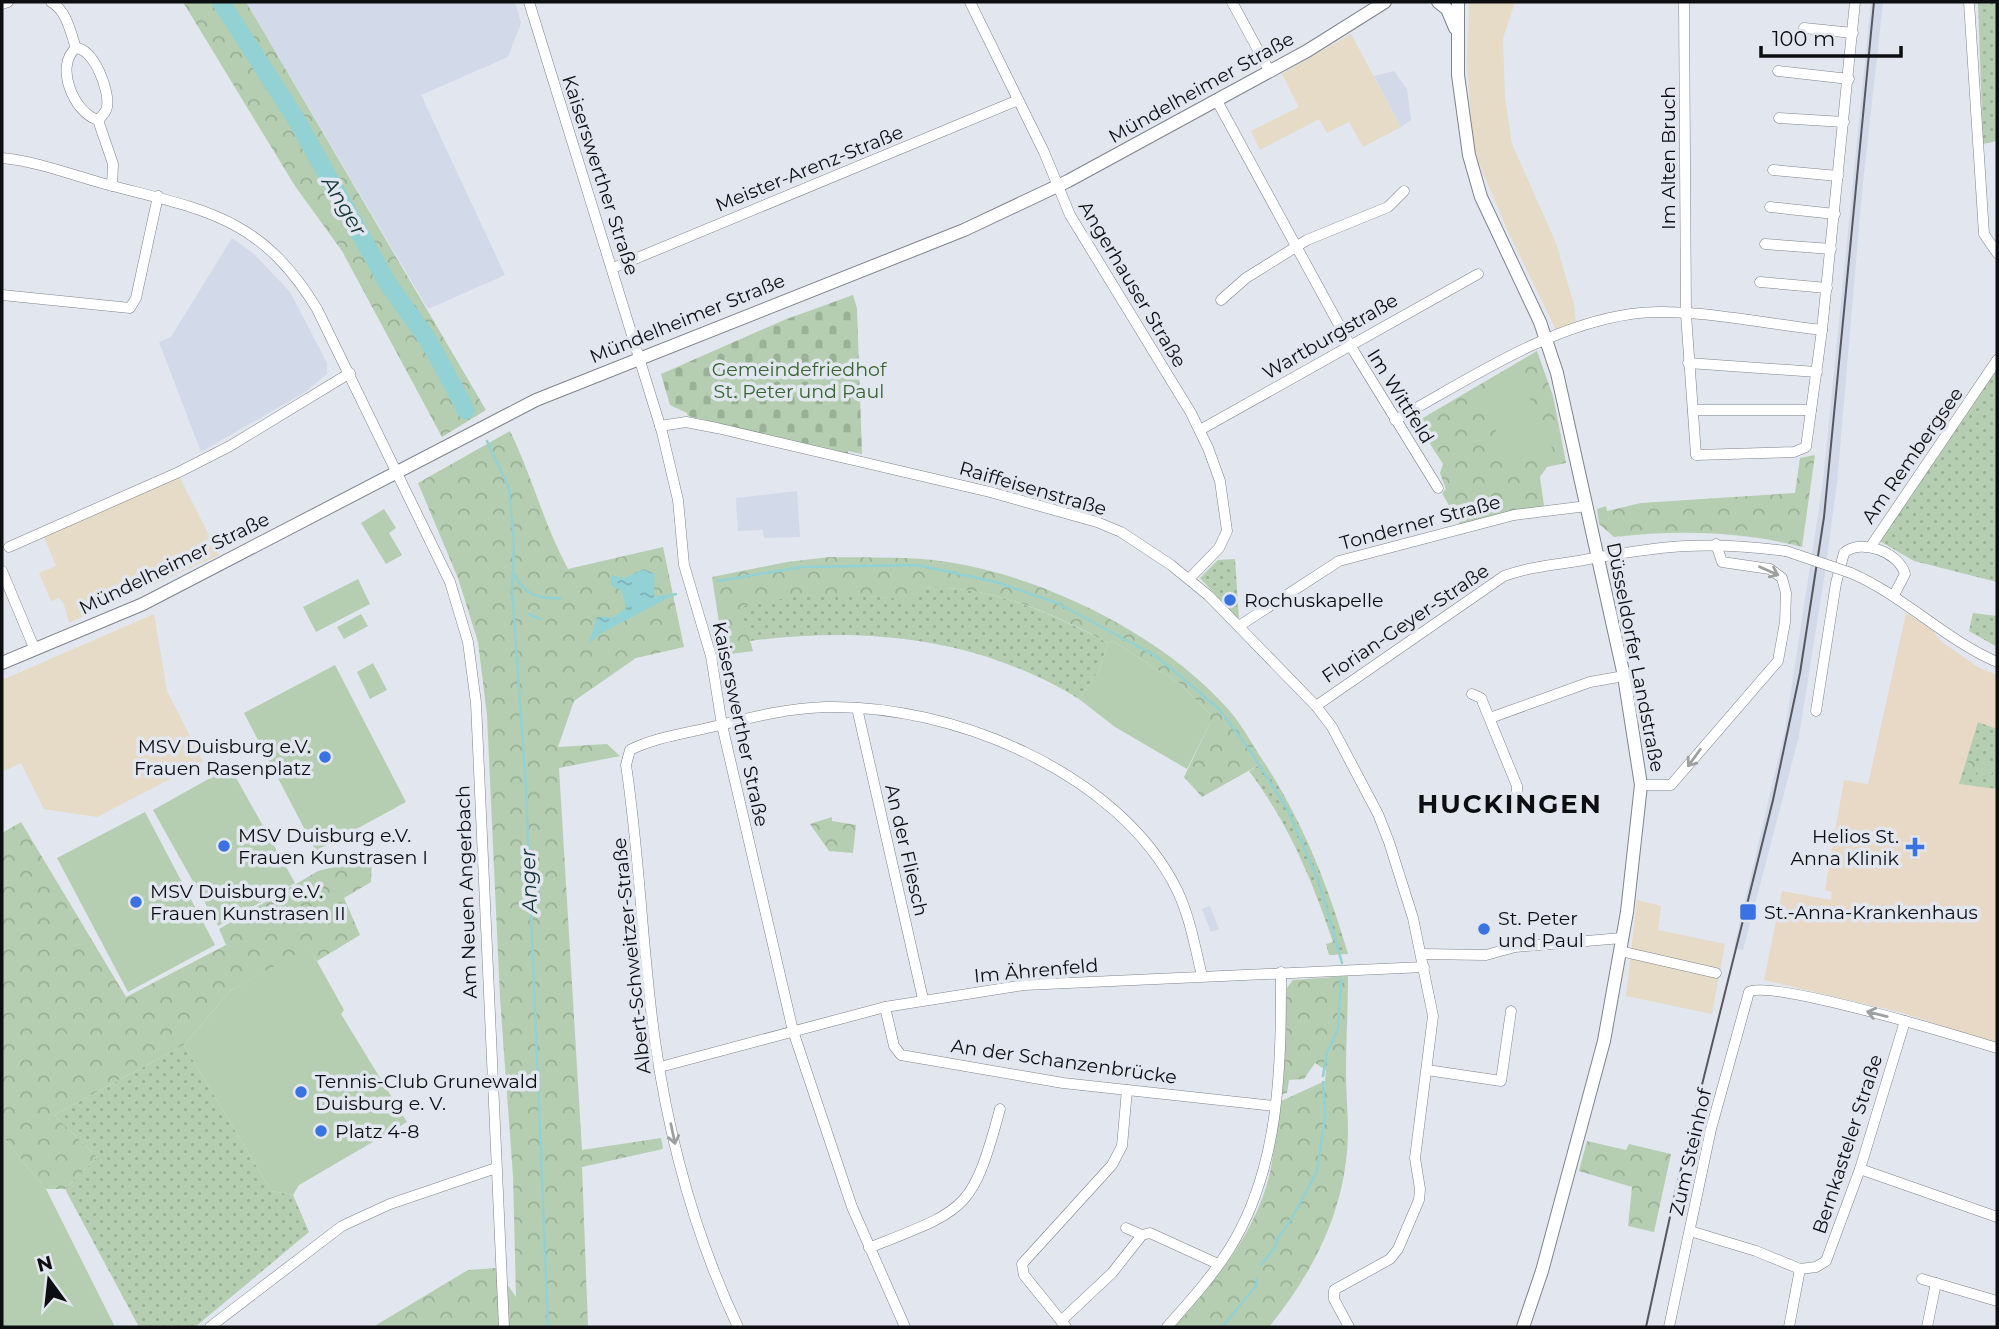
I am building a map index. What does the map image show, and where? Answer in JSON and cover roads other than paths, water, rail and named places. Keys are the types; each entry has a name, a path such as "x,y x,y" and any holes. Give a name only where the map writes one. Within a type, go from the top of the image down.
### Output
{"main road":[{"name":"Mündelheimer Straße","path":"2,663 171,590 536,400 933,243 1057,187 1270,72 1384,2"},
{"path":"1438,2 1447,9 1456,31"},
{"name":"Düsseldorfer Landstraße","path":"1458,2 1456,31 1465,135 1474,175 1491,220 1547,339 1557,373 1624,676 1641,785 1638,834 1598,1068 1542,1271 1523,1327"}],"street":[{"path":"2,4 8,2"},
{"path":"51,2 63,12 76,48"},
{"name":"Kaiserswerther Straße","path":"529,2 660,425 678,499 684,565 711,656 722,725 793,1031 834,1159 869,1248 905,1327"},
{"name":"Angerhauser Straße","path":"970,2 1070,215 1200,430 1220,481 1227,531 1219,548 1189,579"},
{"path":"1232,2 1270,72"},
{"name":"Im Alten Bruch","path":"1684,2 1686,314 1696,455 1704,457 1794,452 1806,447 1811,410"},
{"path":"1693,410 1811,410 1828,288 1855,2"},
{"path":"1969,2 1984,234 1997,253"},
{"path":"1804,28 1853,33"},
{"path":"76,48 66,59 65,67 79,107 84,114 98,120 113,164 112,186"},
{"path":"76,48 86,50 94,59 107,100 105,113 98,120"},
{"path":"1778,71 1849,79"},
{"name":"Meister-Arenz-Straße","path":"612,268 1017,100"},
{"name":"Im Wittfeld","path":"1217,101 1350,345 1437,488"},
{"path":"1779,118 1843,122"},
{"name":"Am Neuen Angerbach","path":"2,158 158,196 218,215 250,233 274,252 308,293 350,373 450,582 468,642 476,703 504,1327"},
{"path":"1773,170 1838,176"},
{"path":"1222,300 1246,278 1307,240 1388,206 1404,191"},
{"path":"2,295 131,308 136,298 158,196"},
{"path":"1770,207 1835,214"},
{"path":"1765,244 1830,249"},
{"name":"Wartburgstraße","path":"1200,430 1478,274"},
{"path":"1760,282 1828,288"},
{"path":"1395,420 1547,339 1633,314 1686,314 1822,330"},
{"name":"Am Rembergsee","path":"1894,595 1904,580 1904,568 1899,562 1871,547 1975,397 1997,360"},
{"path":"1688,362 1817,372"},
{"path":"5,549 189,467 350,373"},
{"name":"Raiffeisenstraße","path":"660,425 686,422 696,424 1073,514 1121,532 1189,579 1239,626 1316,706 1332,727 1378,814 1403,881 1433,1016 1415,1158 1419,1200 1398,1249 1390,1259 1334,1290 1334,1299 1349,1327"},
{"name":"Tonderner Straße","path":"1239,626 1339,561 1514,515 1587,506"},
{"path":"1641,785 1671,785 1778,661 1785,622 1786,593 1782,578 1770,569 1728,565 1722,562 1716,544"},
{"name":"Florian-Geyer-Straße","path":"1316,706 1504,576 1533,567 1648,547 1716,544 1786,551 1851,573 1894,595 1951,636 1997,662"},
{"path":"1816,711 1836,583 1844,553 1859,545 1871,547"},
{"path":"2,571 6,592 35,650"},
{"path":"1490,718 1590,682 1624,676"},
{"path":"1472,694 1481,698 1490,718 1517,786 1517,798"},
{"name":"Albert-Schweitzer-Straße","path":"738,1327 695,1215 674,1140 660,1067 625,765 630,750 722,725 772,714 825,707 857,708 932,720 976,732 1027,753 1090,791 1145,843 1169,876 1188,916 1202,976"},
{"name":"An der Fliesch","path":"857,708 923,999"},
{"path":"1421,954 1486,955 1516,947 1621,945 1716,973"},
{"name":"Im Ährenfeld","path":"660,1067 885,1007 1024,985 1424,967"},
{"path":"1167,1327 1232,1245 1263,1174 1270,1149 1274,1106 1281,1025 1281,972"},
{"name":"Zum Steinhof","path":"1670,1327 1711,1129 1746,998 1754,989 1766,988 1905,1021"},
{"name":"An der Schanzenbrücke","path":"885,1007 894,1046 901,1055 1063,1083 1274,1106"},
{"path":"1427,1070 1501,1081 1511,1012"},
{"path":"1905,1021 1997,1048"},
{"name":"Bernkasteler Straße","path":"1800,1269 1816,1268 1826,1261 1860,1169 1905,1021"},
{"path":"1127,1090 1122,1146 1112,1165 1022,1264 1024,1275 1063,1324 1112,1273 1142,1236 1150,1233 1218,1264"},
{"path":"869,1248 940,1220 965,1202 976,1185 1000,1109"},
{"path":"210,1327 342,1226 390,1204 496,1168"},
{"path":"1860,1169 1997,1217"},
{"path":"1126,1228 1142,1236"},
{"path":"1690,1231 1756,1251 1800,1269 1789,1327"},
{"path":"1922,1279 1997,1301"},
{"path":"1927,1327 1936,1283"}],"water":[{"path":"644,569 655,574 654,597 669,594 668,598 600,634 589,644 597,617 614,617 626,608 622,591 611,585 611,575 625,578"}],"waterway":[{"name":"Anger","path":"221,2 296,119 387,282 430,343 466,410"},
{"name":"Anger","path":"487,441 509,488 514,544 512,589 526,790 548,1327"},
{"path":"718,581 802,567 917,565 996,582 1057,603 1156,656 1218,708 1249,749 1288,810 1319,882 1342,963"},
{"path":"515,575 518,582 533,594 546,598 561,598"},
{"path":"668,596 676,594"},
{"path":"529,614 540,619"},
{"path":"1323,1076 1327,1053 1338,1029 1341,979"},
{"path":"1261,1265 1276,1246 1277,1239 1289,1223 1317,1172 1325,1116 1323,1082"},
{"path":"1222,1327 1256,1286 1257,1279"}],"tram line":[{"path":"1646,1327 1676,1189 1773,800 1800,673 1824,517 1874,2"}],"place":[{"name":"Rochuskapelle","path":"1230,600"},
{"name":"MSV Duisburg e.V. Frauen Rasenplatz","path":"325,757"},
{"name":"MSV Duisburg e.V. Frauen Kunstrasen I","path":"224,846"},
{"name":"Helios St. Anna Klinik","path":"1915,847"},
{"name":"MSV Duisburg e.V. Frauen Kunstrasen II","path":"136,902"},
{"name":"St.-Anna-Krankenhaus","path":"1748,912"},
{"name":"St. Peter und Paul","path":"1484,929"},
{"name":"Tennis-Club Grunewald Duisburg e. V.","path":"301,1092"},
{"name":"Platz 4-8","path":"321,1131"}],"district":[{"name":"HUCKINGEN","path":"1510,804"}],"park label":[{"name":"Gemeindefriedhof St. Peter und Paul","path":"799,380"}]}
